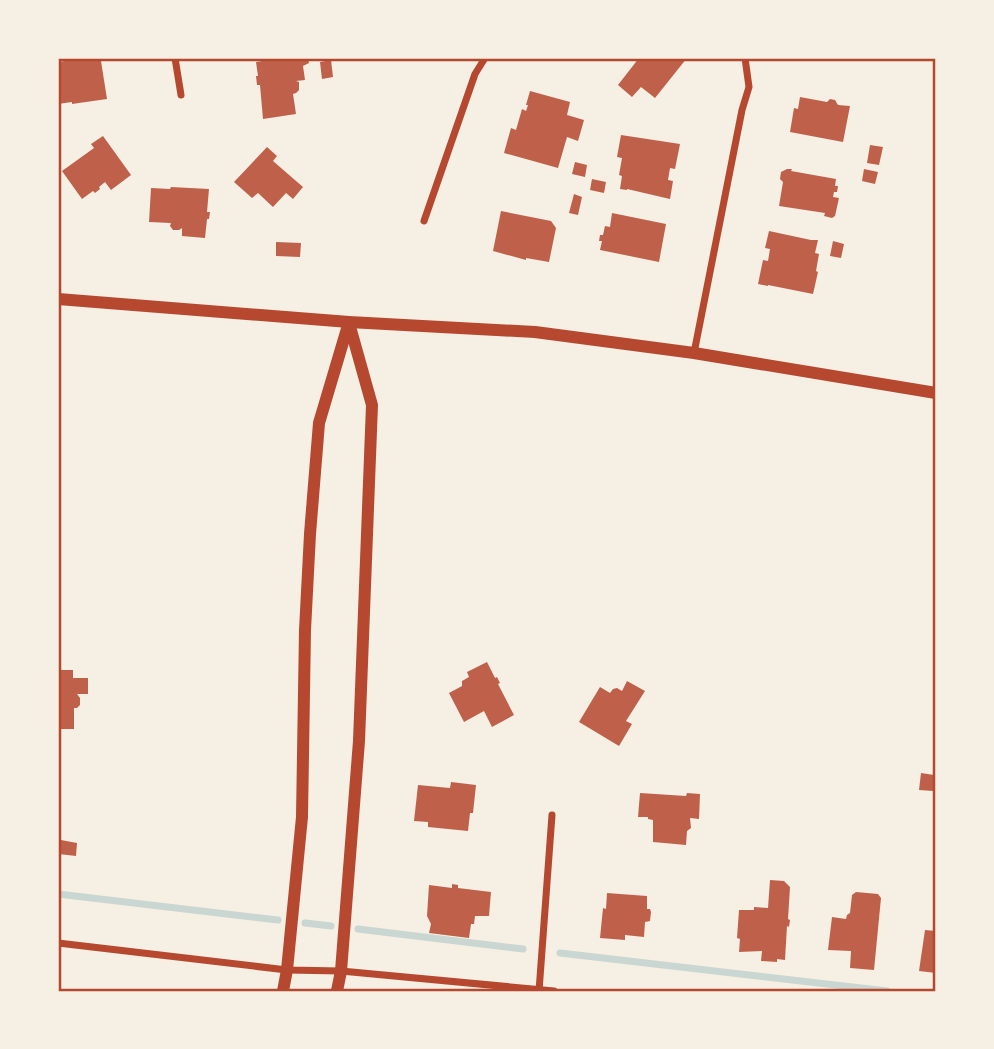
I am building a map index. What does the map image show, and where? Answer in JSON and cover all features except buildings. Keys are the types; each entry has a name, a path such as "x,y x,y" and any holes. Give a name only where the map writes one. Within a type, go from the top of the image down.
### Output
{"street":[{"path":"176,58 181,95"},
{"path":"424,220 475,74 485,58"},
{"path":"694,353 742,110 749,87 745,58"},
{"path":"58,299 349,322 535,332 694,353 936,393"},
{"path":"283,991 302,817 305,630 319,423 349,322"},
{"path":"338,991 359,741 372,405 349,322"},
{"path":"539,990 552,815"},
{"path":"58,943 287,970 341,971 554,991"}],"waterway":[{"path":"58,894 278,920"},
{"path":"305,923 331,926"},
{"path":"358,929 523,949"},
{"path":"560,953 887,991"}]}
